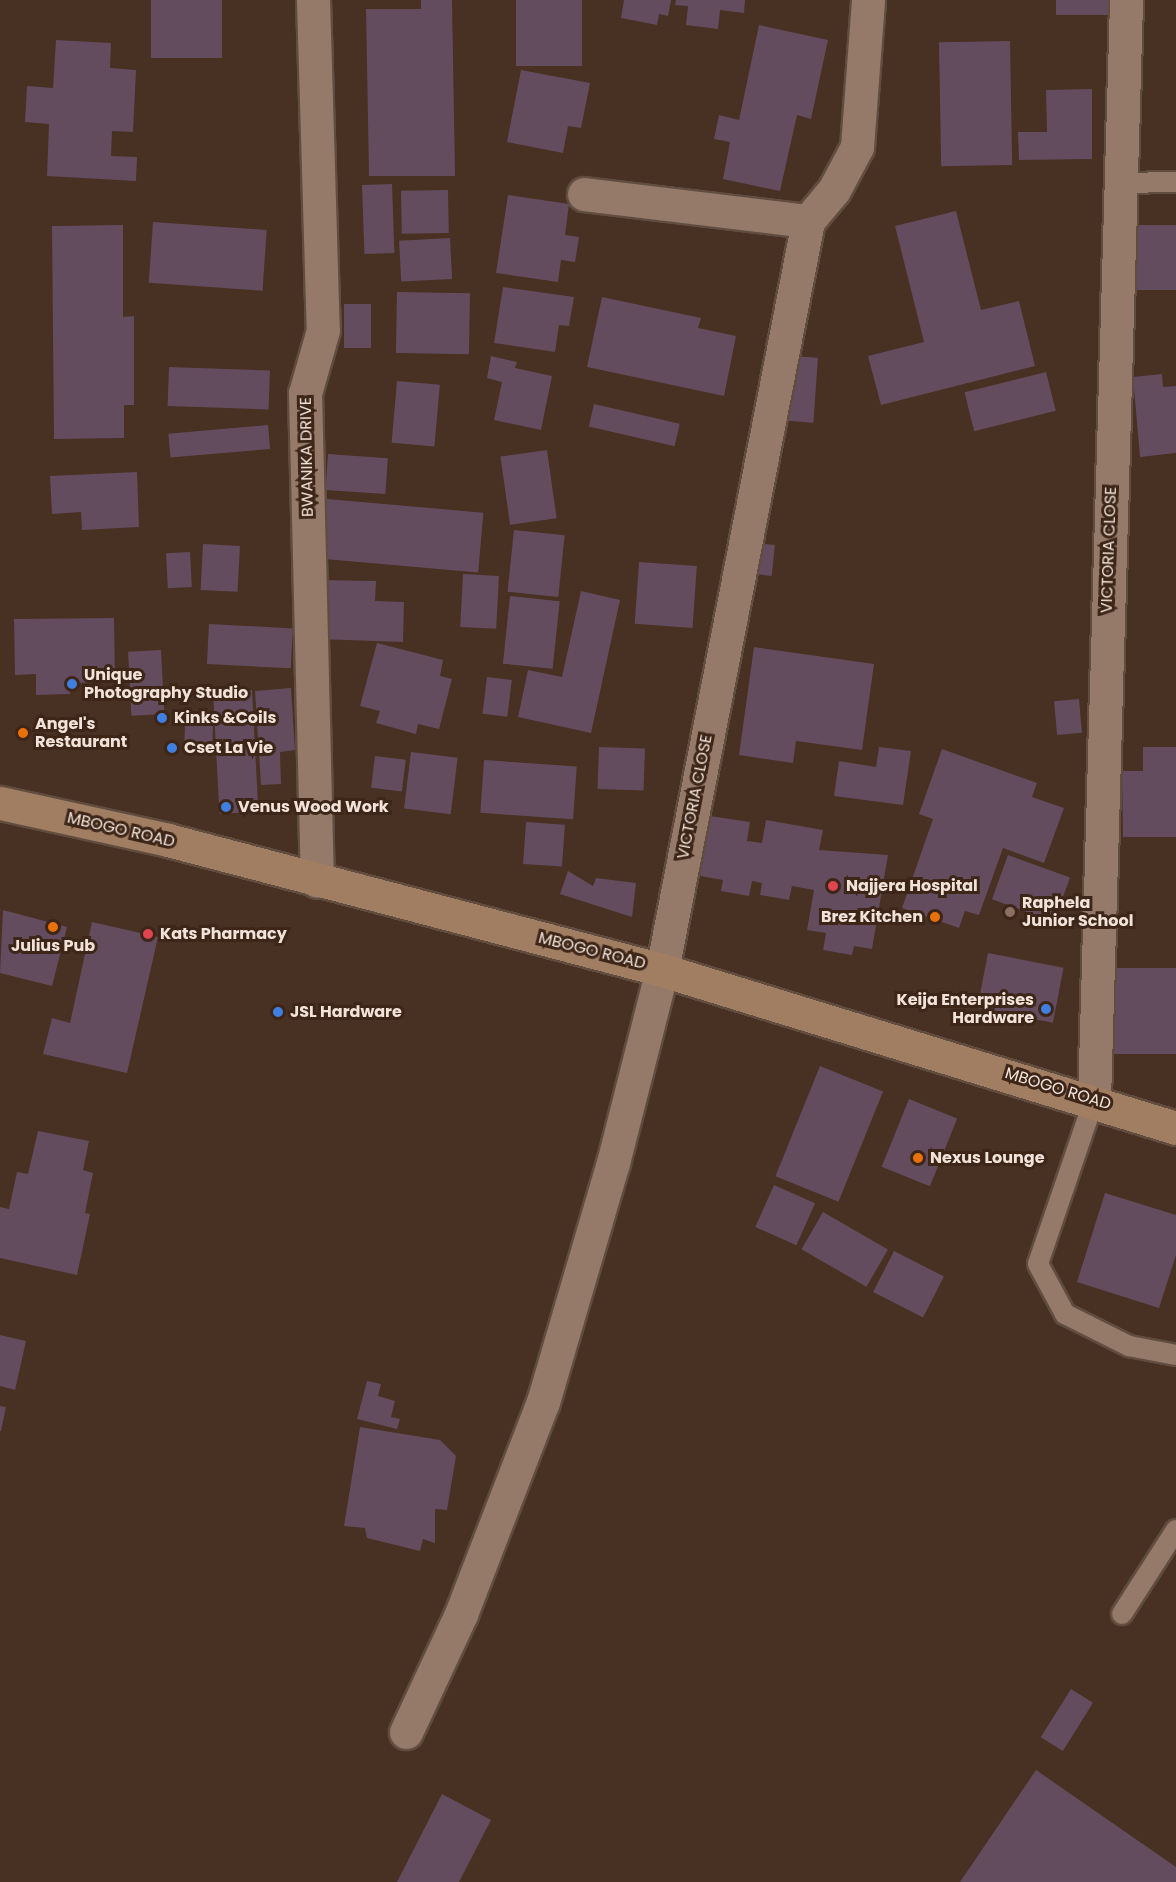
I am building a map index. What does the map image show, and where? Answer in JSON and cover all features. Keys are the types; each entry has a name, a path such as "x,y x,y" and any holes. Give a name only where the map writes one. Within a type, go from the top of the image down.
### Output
{"main road":[{"name":"MBOGO ROAD","path":"0,803 662,969 1094,1100 1176,1128"}],"street":[{"name":"BWANIKA DRIVE","path":"313,0 323,330 304,393 317,881"},
{"name":"VICTORIA CLOSE","path":"406,1732 461,1614 543,1402 613,1163 662,969 808,220 834,190 857,147 868,0"},
{"name":"VICTORIA CLOSE","path":"1094,1100 1126,0"},
{"path":"584,194 808,220"}],"lane":[{"path":"1120,183 1176,182"},
{"path":"1094,1100 1038,1264 1065,1314 1129,1346 1176,1355"},
{"path":"1122,1614 1176,1530"}],"building":[{"path":"151,0 222,0 222,58 151,58"},
{"path":"421,0 452,0 455,176 369,176 366,9 421,9"},
{"path":"516,0 582,0 582,66 516,66"},
{"path":"624,0 671,0 668,16 659,14 657,25 621,18"},
{"path":"676,0 745,0 744,13 720,10 718,29 686,25 688,6 675,5"},
{"path":"1056,0 1111,0 1111,15 1056,15"},
{"path":"759,25 828,40 811,119 797,115 780,191 723,179 730,142 714,139 719,115 739,120"},
{"path":"56,40 111,43 110,68 136,70 133,132 112,131 111,156 137,157 136,181 47,176 49,124 25,122 27,86 53,88"},
{"path":"1010,41 1012,165 941,166 939,42"},
{"path":"521,70 590,83 581,128 568,126 563,153 507,142"},
{"path":"1092,89 1092,159 1019,160 1018,132 1047,132 1046,90"},
{"path":"392,184 394,253 364,254 362,185"},
{"path":"448,190 449,233 402,234 401,191"},
{"path":"508,195 569,204 565,235 579,237 575,262 561,260 558,282 496,273"},
{"path":"956,211 981,310 1019,301 1035,366 881,405 868,356 924,342 895,226"},
{"path":"153,222 267,230 262,291 149,283"},
{"path":"123,225 123,317 134,316 134,405 124,405 124,438 54,439 52,226"},
{"path":"1132,225 1176,225 1176,290 1132,290"},
{"path":"450,238 452,279 401,282 399,241"},
{"path":"503,287 574,297 569,326 559,325 555,352 494,343"},
{"path":"397,292 470,293 469,354 396,353"},
{"path":"602,297 701,318 698,328 736,336 724,396 587,367"},
{"path":"344,304 371,304 371,348 344,348"},
{"path":"491,356 517,362 515,368 552,376 541,430 494,420 502,382 487,378"},
{"path":"792,356 818,358 813,423 787,421"},
{"path":"169,367 270,371 269,410 168,406"},
{"path":"1046,372 1056,411 974,431 964,392"},
{"path":"1162,374 1163,387 1176,386 1176,453 1140,457 1133,377"},
{"path":"397,381 440,385 434,447 392,443"},
{"path":"594,404 680,424 675,446 589,426"},
{"path":"268,425 270,449 170,458 168,434"},
{"path":"547,450 557,518 510,525 500,457"},
{"path":"328,454 388,458 385,494 325,490"},
{"path":"137,472 139,527 82,530 81,512 52,514 50,476"},
{"path":"327,499 483,513 478,572 322,559"},
{"path":"514,530 565,535 558,597 508,592"},
{"path":"755,543 775,545 772,576 752,574"},
{"path":"203,544 240,546 238,592 201,590"},
{"path":"190,552 192,587 168,588 166,553"},
{"path":"639,562 697,566 693,628 635,624"},
{"path":"463,574 499,576 496,629 460,627"},
{"path":"320,580 376,581 375,601 404,602 403,642 318,639"},
{"path":"581,591 620,600 591,733 518,717 528,670 562,677"},
{"path":"510,596 560,601 553,669 503,664"},
{"path":"114,618 115,682 70,683 70,694 36,695 36,674 15,675 14,619"},
{"path":"209,624 293,628 291,668 207,664"},
{"path":"377,643 443,660 440,676 452,679 439,729 418,724 416,734 376,723 380,711 360,706"},
{"path":"754,647 874,664 862,750 796,741 793,763 739,755"},
{"path":"161,650 164,714 131,716 128,652"},
{"path":"487,677 512,680 507,717 482,714"},
{"path":"291,688 295,750 280,752 281,784 261,785 255,691"},
{"path":"252,690 258,812 219,814 213,692"},
{"path":"1079,699 1082,733 1057,735 1054,701"},
{"path":"185,725 213,726 212,751 184,750"},
{"path":"599,747 645,749 644,791 598,789"},
{"path":"879,747 911,751 903,805 834,796 839,761 876,767"},
{"path":"1143,747 1176,747 1176,837 1123,837 1122,771 1143,771"},
{"path":"942,749 1037,783 1032,797 1064,808 1044,863 1003,848 979,915 965,911 959,928 902,908 933,819 919,814"},
{"path":"411,752 458,758 451,814 404,809"},
{"path":"375,756 406,760 402,792 371,788"},
{"path":"484,760 577,766 573,819 480,813"},
{"path":"710,816 750,822 747,841 762,843 766,820 823,830 819,850 888,855 872,949 854,946 852,955 823,950 826,933 807,930 814,890 792,886 789,900 760,895 762,883 752,881 749,896 721,891 723,880 700,876"},
{"path":"526,822 565,825 562,867 523,864"},
{"path":"1008,855 1070,878 1054,922 992,899"},
{"path":"568,871 593,886 596,878 636,883 632,917 560,894"},
{"path":"3,910 67,927 52,986 0,973"},
{"path":"92,922 158,937 127,1073 43,1054 52,1018 70,1023"},
{"path":"988,953 1064,968 1053,1023 977,1008"},
{"path":"1105,968 1176,968 1176,1054 1105,1054"},
{"path":"820,1066 883,1091 838,1202 775,1176"},
{"path":"909,1099 957,1118 930,1186 882,1167"},
{"path":"38,1131 89,1141 83,1170 93,1173 85,1213 90,1214 77,1275 0,1258 0,1207 9,1209 17,1172 28,1174"},
{"path":"774,1185 815,1203 796,1245 755,1227"},
{"path":"1105,1193 1176,1215 1176,1255 1159,1308 1077,1282"},
{"path":"823,1212 888,1250 866,1287 802,1249"},
{"path":"894,1251 944,1276 923,1317 873,1292"},
{"path":"0,1335 26,1341 15,1390 0,1386"},
{"path":"367,1381 381,1384 378,1396 395,1401 391,1417 400,1419 397,1429 357,1419"},
{"path":"0,1406 6,1407 1,1431 0,1431"},
{"path":"360,1427 440,1440 456,1456 447,1510 435,1509 435,1543 423,1539 420,1551 367,1538 365,1528 344,1526"},
{"path":"1071,1689 1093,1703 1063,1751 1041,1737"},
{"path":"1036,1770 1176,1867 1176,1882 960,1882"},
{"path":"442,1794 491,1820 459,1882 397,1882"}],"place":[{"name":"Unique Photography Studio","path":"72,684"},
{"name":"Kinks &Coils","path":"162,718"},
{"name":"Angel's Restaurant","path":"23,733"},
{"name":"Cset La Vie","path":"172,748"},
{"name":"Venus Wood Work","path":"226,807"},
{"name":"Najjera Hospital","path":"833,886"},
{"name":"Raphela Junior School","path":"1010,912"},
{"name":"Brez Kitchen","path":"935,917"},
{"name":"Julius Pub","path":"53,927"},
{"name":"Kats Pharmacy","path":"148,934"},
{"name":"Keija Enterprises Hardware","path":"1046,1009"},
{"name":"JSL Hardware","path":"278,1012"},
{"name":"Nexus Lounge","path":"918,1158"}]}
